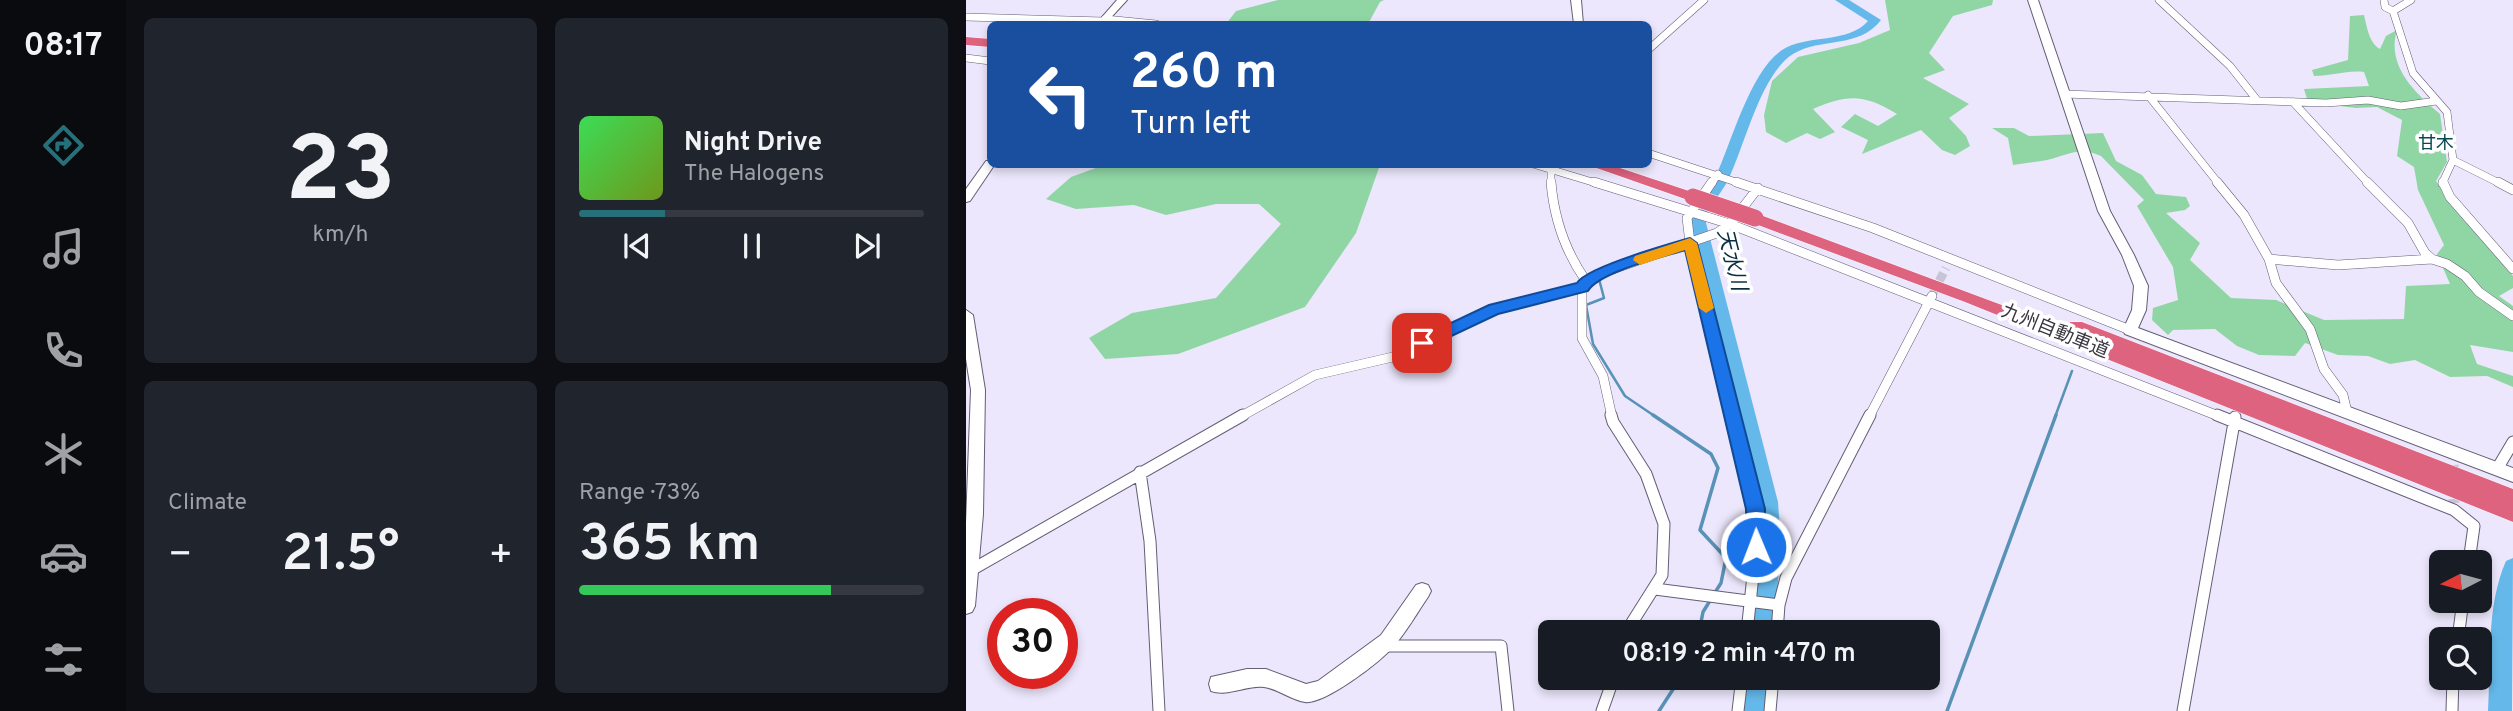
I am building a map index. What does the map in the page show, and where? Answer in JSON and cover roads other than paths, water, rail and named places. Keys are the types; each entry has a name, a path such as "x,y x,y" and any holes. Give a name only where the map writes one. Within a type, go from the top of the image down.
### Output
{"highway":[{"path":"966,33 987,35"},
{"path":"966,41 987,43"},
{"name":"九州自動車道","path":"1604,168 1695,199 1758,213 1971,298 2507,503"},
{"name":"九州自動車道","path":"1641,168 1695,199"}],"street":[{"path":"1104,21 1122,0"},
{"path":"1576,0 1579,21"},
{"path":"1652,46 1704,0"},
{"path":"2033,0 2104,211 2129,255 2141,286 2139,310 2130,330"},
{"path":"2159,0 2230,66 2257,100"},
{"path":"2384,0 2385,7 2393,11 2413,73 2447,113 2453,160 2442,184 2450,197 2513,269"},
{"path":"2393,11 2411,0"},
{"path":"966,17 1091,21"},
{"path":"966,58 987,61"},
{"path":"2064,94 2293,102 2368,100 2408,106 2435,101"},
{"path":"2148,95 2176,134 2244,215 2269,259 2276,283 2310,329 2324,369 2343,395 2347,412"},
{"path":"2293,102 2331,146 2408,223 2425,253 2432,259"},
{"path":"1652,154 1758,187 1948,264 2130,330 2246,380 2347,412 2453,458 2513,475"},
{"path":"2453,160 2513,190"},
{"path":"966,198 987,168"},
{"path":"1547,168 1695,199 1730,224 1931,298 2454,506 2474,526 2471,550"},
{"path":"1551,169 1552,205 1560,224 1560,236 1584,284 1582,338 1603,376 1613,422 1646,474 1664,524 1662,575 1634,620"},
{"path":"1718,174 1695,199 1687,218 1690,243 1755,509 1756,547 1748,620"},
{"path":"968,572 1315,375 1397,356 1472,317 1584,284 1601,273 1717,233 1730,224 1758,187"},
{"path":"2269,259 2339,265 2432,259 2447,264 2465,276 2479,292 2513,316"},
{"path":"1778,620 1786,578 1931,298"},
{"path":"966,315 978,390 978,452 966,606"},
{"path":"2183,711 2234,420"},
{"path":"2497,469 2513,442"},
{"path":"1140,472 1151,553 1159,711"},
{"path":"1655,589 1779,605"},
{"path":"1381,646 1422,591"},
{"path":"1218,684 1247,678 1266,678 1306,693 1332,684 1381,646 1501,646 1508,711"},
{"path":"1602,711 1609,690"},
{"path":"1738,711 1740,690"},
{"path":"1770,711 1772,690"},
{"path":"2452,711 2453,690"}],"waterway":[{"name":"天水川","path":"1764,620 1771,544 1768,502 1697,219 1722,178 1760,87 1781,58 1786,53 1808,44 1859,33 1875,20 1841,0"},
{"path":"1599,279 1604,298 1586,305 1593,344 1625,396 1656,417"},
{"path":"2055,417 2072,371"},
{"path":"1653,415 1711,454 1718,468 1700,530 1726,558 1721,583 1714,594"},
{"path":"1947,711 2056,415"},
{"path":"2500,711 2505,601 2513,568"},
{"path":"1701,620 1711,599"},
{"path":"1659,711 1673,690"},
{"name":"天水川","path":"1755,711 1757,690"}],"tunnel":[{"path":"1933,293 1946,268"},
{"path":"2453,465 2454,503"}],"district":[{"name":"甘木","path":"2436,144"}]}
